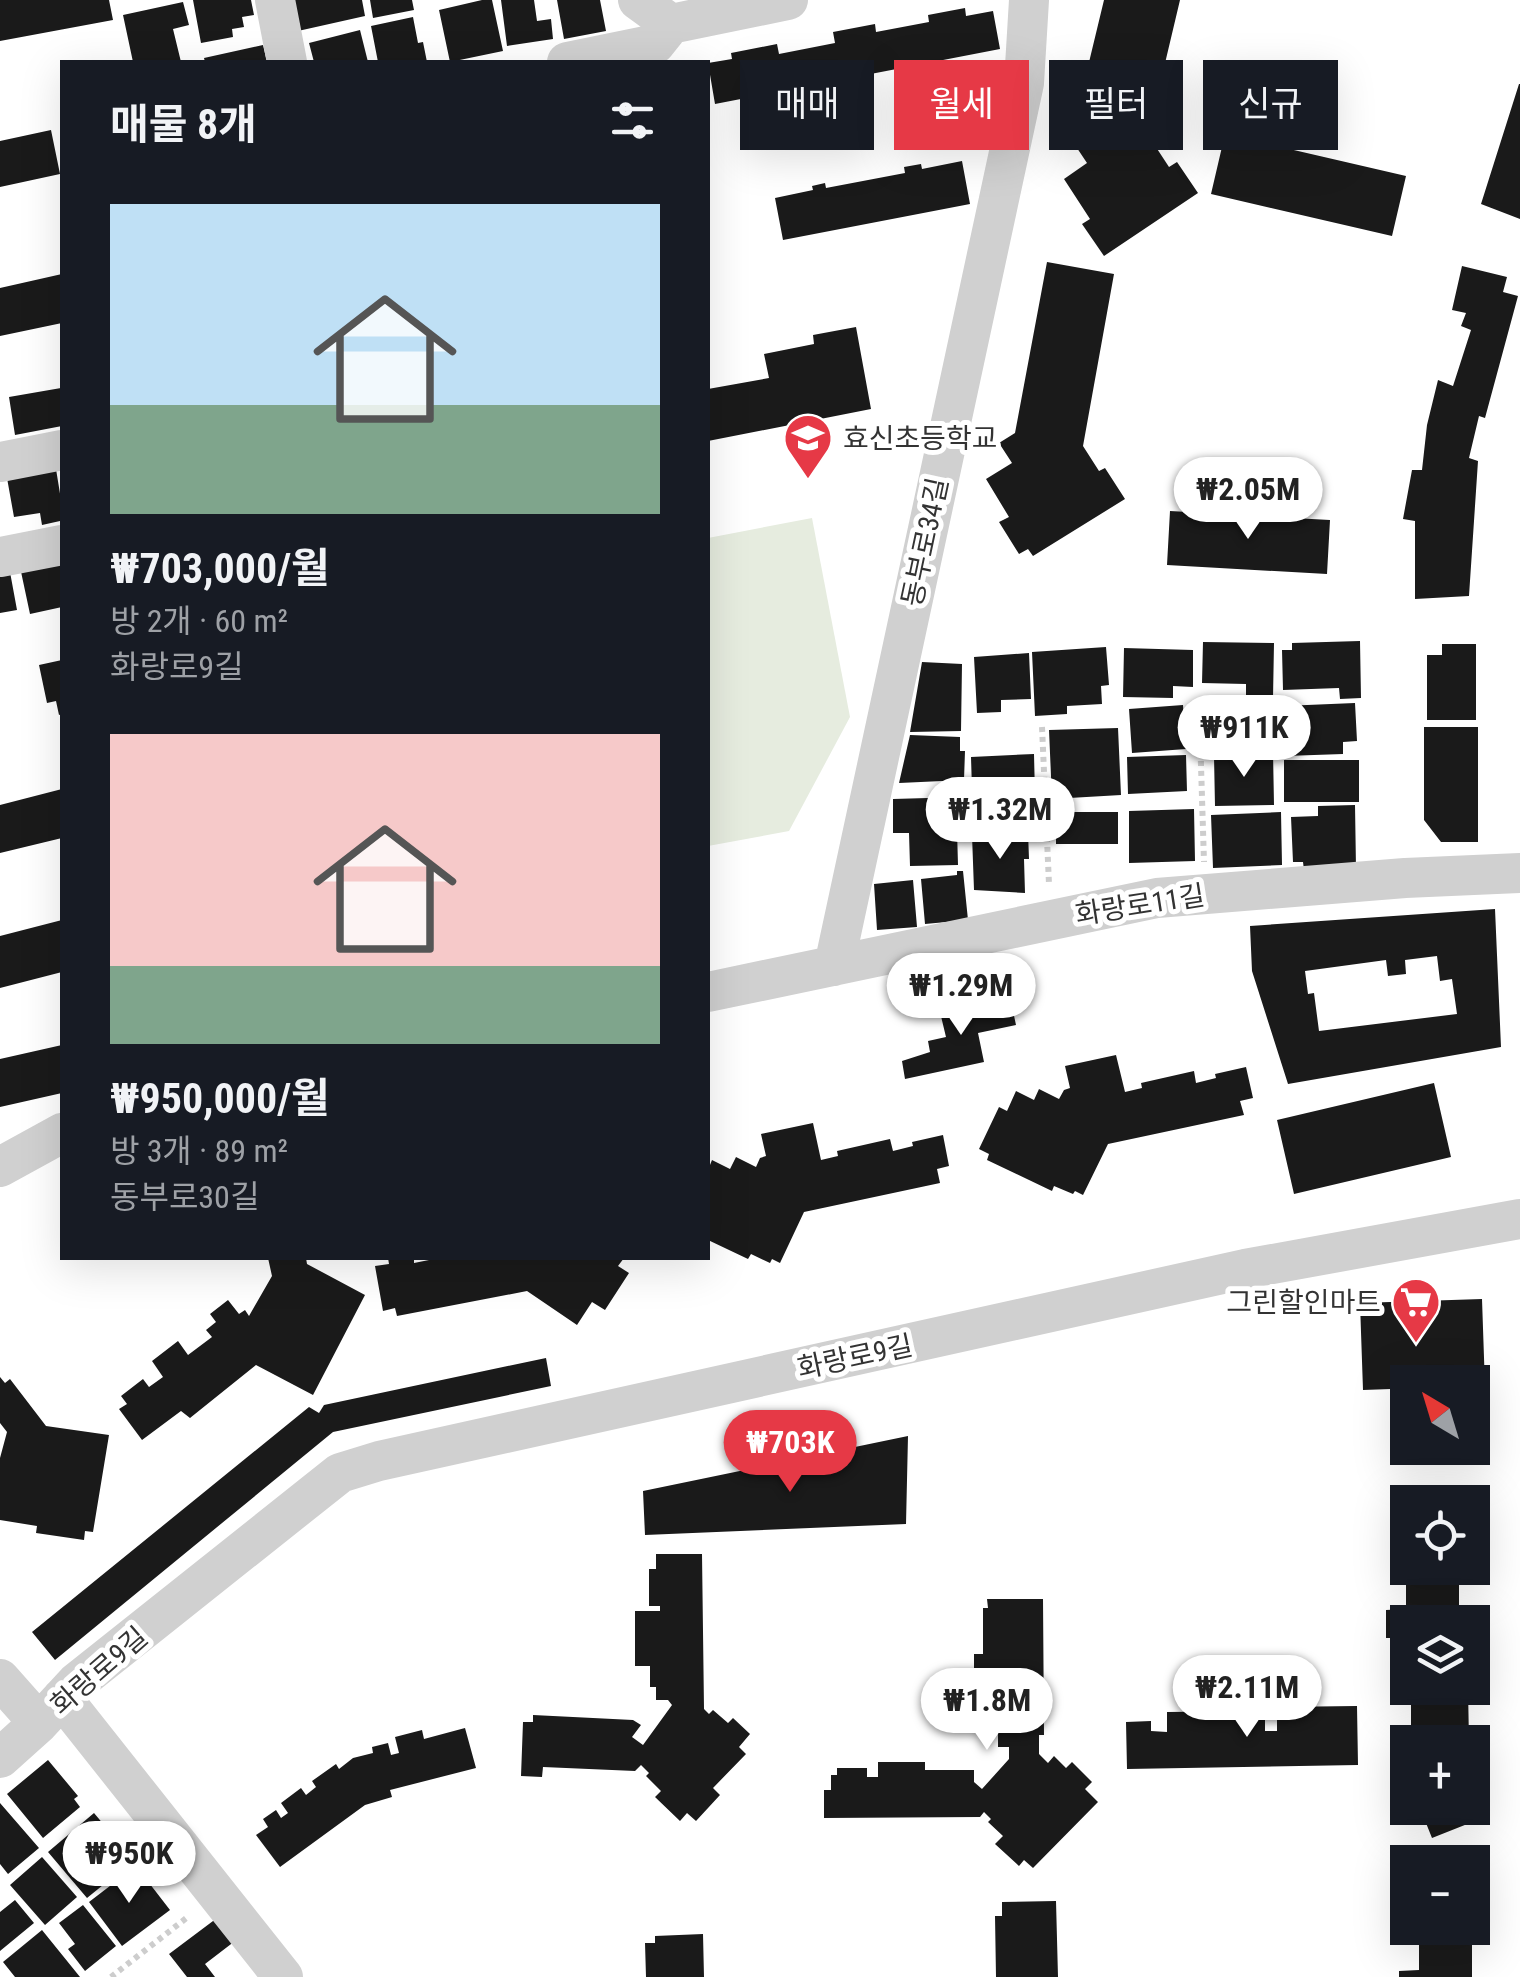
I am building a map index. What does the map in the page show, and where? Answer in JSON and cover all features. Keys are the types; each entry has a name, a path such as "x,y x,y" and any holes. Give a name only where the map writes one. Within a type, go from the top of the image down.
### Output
{"street":[{"path":"275,0 287,60"},
{"path":"638,0 671,24"},
{"path":"578,60 655,44 671,24 788,0"},
{"name":"동부로34길","path":"834,966 1024,83 1030,0"},
{"path":"0,462 60,450"},
{"path":"0,558 60,544"},
{"name":"화랑로11길","path":"710,992 1157,898 1520,873"},
{"path":"0,1167 60,1134"},
{"name":"화랑로9길","path":"0,1758 76,1683 340,1473 1245,1269 1520,1219"},
{"path":"0,1679 51,1711 218,1894 284,1977"}],"path":[{"path":"1199,701 1205,894"},
{"path":"1042,727 1050,920"},
{"path":"111,1977 218,1894"}],"shaded area":[{"path":"812,518 850,717 789,831 710,846 710,538"}],"building":[{"path":"0,0 109,0 113,20 0,41"},
{"path":"193,0 251,0 254,15 242,17 244,27 232,29 233,37 201,43"},
{"path":"291,0 362,0 365,16 298,31"},
{"path":"370,0 412,0 414,10 373,18"},
{"path":"492,0 503,51 450,60 439,10"},
{"path":"501,0 534,0 537,21 551,19 553,39 507,46"},
{"path":"557,0 600,0 606,31 564,39"},
{"path":"1104,0 1180,0 1166,60 1090,60"},
{"path":"183,2 189,25 173,29 181,60 133,60 123,15"},
{"path":"965,8 966,16 993,11 1000,49 943,60 894,60 894,69 874,73 874,60 740,60 740,99 715,104 710,63 732,59 731,53 777,44 779,54 835,43 833,32 875,24 876,32 929,22 928,15"},
{"path":"413,17 418,43 423,42 427,60 378,60 371,26"},
{"path":"360,30 368,60 313,60 309,43"},
{"path":"263,45 267,60 204,60"},
{"path":"1520,84 1520,219 1481,204"},
{"path":"51,130 60,174 0,187 0,141"},
{"path":"1078,150 1158,150 1169,167 1177,162 1198,193 1104,256 1082,224 1090,219 1064,179 1087,163"},
{"path":"1221,150 1294,150 1406,176 1392,236 1211,194"},
{"path":"962,161 970,204 783,240 775,198 813,190 812,186 825,183 826,188 905,173 904,167 921,164 922,169"},
{"path":"1047,262 1114,274 1083,446 1099,471 1105,468 1125,499 1033,556 1028,549 1019,554 999,522 1009,517 986,479 1012,463 999,443 1015,433"},
{"path":"1462,266 1507,277 1503,292 1518,296 1485,418 1479,416 1469,458 1478,461 1469,596 1415,599 1415,521 1403,519 1412,470 1422,470 1438,380 1453,386 1471,330 1461,326 1466,313 1452,310"},
{"path":"60,274 60,323 0,336 0,288"},
{"path":"856,327 871,409 710,441 710,389 769,378 764,354 814,344 813,335"},
{"path":"60,388 60,426 15,435 9,397"},
{"path":"56,469 60,521 42,525 40,513 14,517 7,478"},
{"path":"1170,511 1330,520 1327,574 1167,565"},
{"path":"60,559 60,607 30,614 20,567"},
{"path":"10,572 17,610 0,613 0,574"},
{"path":"1360,641 1361,698 1340,699 1339,688 1283,690 1282,650 1292,650 1292,643"},
{"path":"1203,642 1274,643 1273,698 1246,698 1246,684 1202,683"},
{"path":"1442,644 1476,644 1476,720 1427,720 1427,655 1442,655"},
{"path":"1106,647 1109,685 1101,686 1102,704 1067,706 1067,714 1035,716 1032,652"},
{"path":"1124,648 1193,650 1193,687 1173,686 1173,698 1123,697"},
{"path":"1029,653 1031,699 1001,700 1001,712 977,713 974,657"},
{"path":"60,660 60,715 56,701 47,703 39,665"},
{"path":"922,662 962,664 961,731 910,732"},
{"path":"1274,703 1275,742 1211,743 1211,704"},
{"path":"1355,703 1357,741 1343,742 1343,754 1285,756 1283,706"},
{"path":"1183,705 1186,749 1132,753 1129,709"},
{"path":"1424,727 1478,727 1478,842 1441,842 1424,820"},
{"path":"1118,728 1121,795 1052,799 1049,730"},
{"path":"910,735 960,737 960,751 965,751 964,780 899,783"},
{"path":"1273,752 1274,805 1215,806 1214,756"},
{"path":"1034,754 1035,795 1025,795 1026,819 973,822 971,757"},
{"path":"1186,755 1187,791 1128,794 1127,757"},
{"path":"1284,760 1359,760 1359,802 1284,802"},
{"path":"60,790 60,838 0,853 0,805"},
{"path":"962,797 963,829 957,830 958,865 910,866 909,833 893,833 893,799"},
{"path":"1355,805 1356,869 1304,870 1303,862 1293,862 1291,817 1318,816 1318,806"},
{"path":"1194,809 1195,861 1129,863 1129,811"},
{"path":"1056,812 1118,812 1118,844 1056,844"},
{"path":"1281,812 1282,865 1213,868 1211,815"},
{"path":"1028,832 1025,893 974,890 972,835"},
{"path":"957,871 963,871 968,920 925,924 921,879 957,875"},
{"path":"913,880 917,927 877,930 874,884"},
{"path":"1495,909 1501,1047 1288,1084 1252,971 1250,926","holes":["1437,956 1440,981 1452,979 1457,1014 1319,1031 1314,993 1308,994 1305,971 1386,960 1388,976 1406,974 1405,960"]},
{"path":"60,921 60,973 0,988 0,936"},
{"path":"1010,997 1016,1025 978,1033 984,1062 905,1079 902,1061 930,1052 928,1041 946,1037 940,1012"},
{"path":"60,1045 60,1093 0,1107 0,1059"},
{"path":"1116,1055 1125,1092 1142,1088 1141,1083 1194,1071 1196,1083 1246,1067 1253,1098 1240,1101 1244,1115 1108,1144 1083,1195 1054,1186 1052,1191 987,1160 989,1154 979,1149 999,1107 1007,1111 1016,1091 1034,1100 1039,1089 1059,1099 1070,1088 1065,1066"},
{"path":"1434,1083 1451,1157 1294,1194 1277,1120"},
{"path":"813,1123 821,1160 838,1156 837,1151 890,1139 893,1151 943,1135 949,1166 937,1169 940,1183 804,1212 780,1263 772,1259 770,1263 751,1254 748,1259 710,1241 712,1160 730,1169 736,1157 756,1167 760,1158 766,1156 761,1134"},
{"path":"268,1260 306,1260 307,1264 365,1295 313,1395 256,1365 190,1418 181,1411 142,1440 119,1409 127,1404 121,1396 143,1379 149,1387 163,1377 152,1361 178,1341 188,1355 212,1337 206,1330 216,1322 210,1314 228,1300 239,1314 245,1310 249,1316 272,1276"},
{"path":"388,1260 622,1260 618,1266 629,1273 605,1310 592,1302 577,1325 527,1291 397,1316 395,1308 383,1311 375,1266 389,1264"},
{"path":"1482,1299 1484,1365 1390,1365 1390,1389 1363,1390 1360,1303"},
{"path":"546,1358 551,1386 333,1432 55,1660 32,1632 309,1407 319,1413 324,1405"},
{"path":"0,1377 5,1383 10,1379 46,1426 109,1435 93,1532 85,1531 84,1540 36,1533 37,1526 0,1520 0,1458 7,1432 0,1423"},
{"path":"908,1436 906,1524 645,1535 643,1491"},
{"path":"656,1554 702,1554 704,1709 709,1714 713,1710 728,1723 733,1718 750,1734 739,1747 746,1754 713,1788 720,1795 696,1821 687,1813 680,1821 655,1797 661,1791 641,1765 635,1771 543,1767 542,1777 521,1776 523,1722 533,1722 533,1715 633,1720 641,1725 632,1737 643,1745 672,1705 668,1700 656,1700 656,1687 650,1687 650,1666 635,1666 635,1611 660,1611 660,1606 649,1606 649,1569 656,1569"},
{"path":"1406,1585 1459,1585 1459,1605 1406,1605"},
{"path":"987,1599 1043,1599 1044,1735 1039,1735 1039,1754 1048,1763 1054,1756 1066,1768 1072,1762 1092,1782 1085,1789 1098,1802 1033,1868 1024,1860 1019,1866 995,1844 1003,1836 988,1822 991,1819 984,1812 980,1817 824,1818 824,1790 831,1790 831,1775 837,1775 837,1768 867,1768 867,1777 878,1777 878,1762 925,1762 925,1770 974,1770 974,1782 982,1789 1009,1759 1009,1747 998,1747 998,1733 989,1733 989,1709 974,1709 974,1654 983,1654 983,1608 988,1608"},
{"path":"1386,1610 1390,1610 1390,1638 1386,1638"},
{"path":"1411,1705 1468,1705 1469,1725 1411,1725"},
{"path":"1357,1706 1358,1765 1127,1769 1126,1722 1151,1721 1151,1731 1167,1732 1167,1712 1265,1711 1265,1731 1277,1731 1277,1707"},
{"path":"465,1728 476,1768 390,1790 392,1797 365,1805 280,1867 256,1835 268,1827 263,1819 276,1810 281,1818 288,1813 281,1803 301,1788 306,1795 316,1787 312,1781 336,1764 339,1769 353,1758 373,1753 372,1747 388,1743 391,1755 399,1753 395,1737 422,1730 424,1739"},
{"path":"48,1760 78,1796 74,1799 80,1807 43,1838 7,1794"},
{"path":"0,1803 39,1848 8,1874 0,1864"},
{"path":"94,1813 125,1850 110,1862 119,1872 87,1898 48,1852"},
{"path":"1427,1825 1465,1825 1432,1838"},
{"path":"42,1857 77,1897 45,1925 10,1885"},
{"path":"136,1866 170,1910 122,1946 89,1902"},
{"path":"15,1900 34,1923 0,1951 0,1912"},
{"path":"1056,1901 1058,1977 996,1977 995,1916 1002,1916 1002,1902"},
{"path":"83,1905 116,1946 85,1971 68,1949 75,1944 59,1923"},
{"path":"217,1918 235,1941 205,1964 215,1977 187,1977 169,1954"},
{"path":"42,1930 80,1977 15,1977 3,1962"},
{"path":"703,1934 704,1977 646,1977 645,1943 655,1943 655,1936"},
{"path":"1419,1945 1472,1945 1472,1977 1399,1977 1399,1971 1419,1970"}],"place":[{"name":"효신초등학교","path":"808,480"},
{"name":"그린할인마트","path":"1416,1344"}]}
